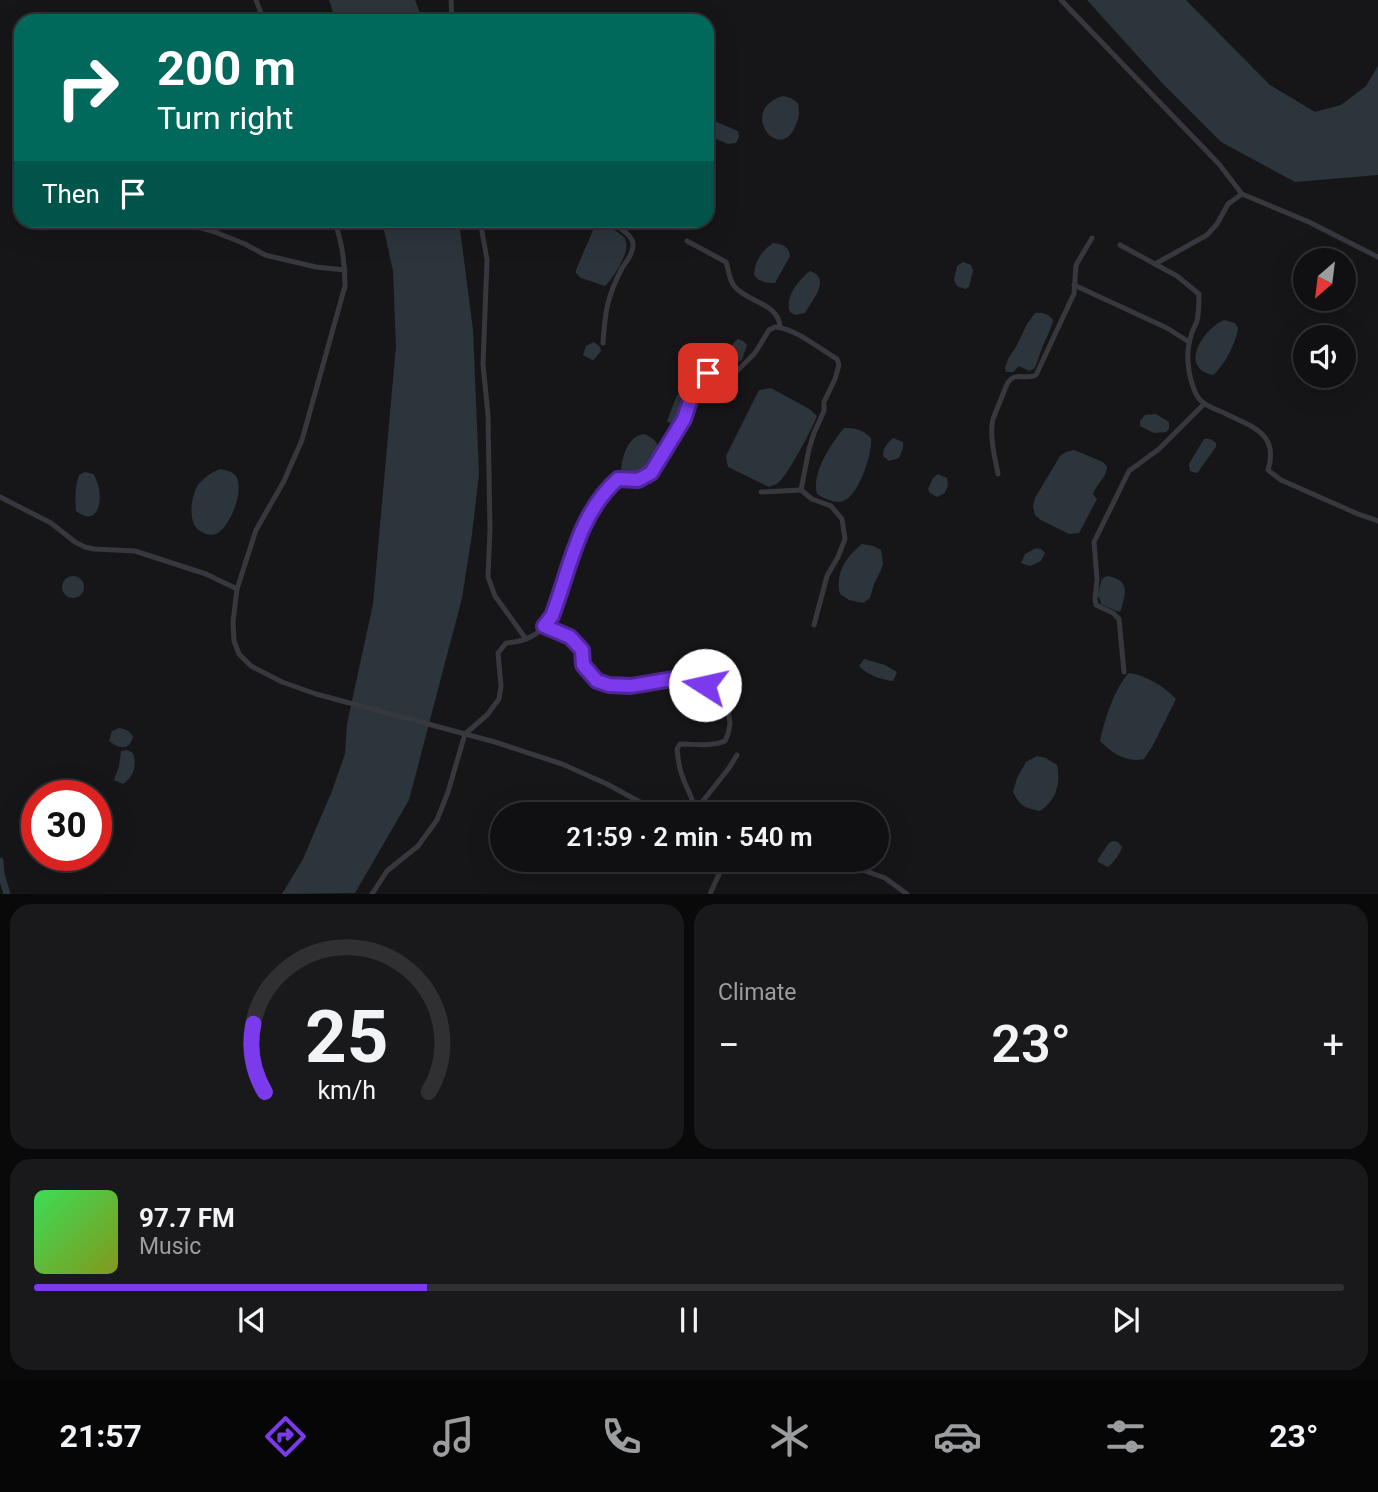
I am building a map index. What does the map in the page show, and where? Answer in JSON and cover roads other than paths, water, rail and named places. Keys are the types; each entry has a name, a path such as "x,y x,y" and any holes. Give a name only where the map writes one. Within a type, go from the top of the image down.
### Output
{"street":[{"path":"1061,0 1219,164 1242,194 1309,222 1378,257"},
{"path":"1155,264 1207,235 1217,224 1228,204 1242,194"},
{"path":"202,228 245,244 265,255 316,267 345,270"},
{"path":"336,228 345,270 345,286 302,440 284,481 256,530 237,589 233,641 239,654 251,666 282,682 562,764 640,802"},
{"path":"482,228 487,260 483,364 488,415 488,577 495,596 526,639"},
{"path":"603,344 607,303 631,254 633,243 618,228"},
{"path":"998,474 993,452 992,422 1009,380 1037,375 1071,300 1076,265 1091,238"},
{"path":"687,241 726,262 736,288 771,310 780,320 780,327"},
{"path":"1121,245 1177,276 1199,294 1197,320 1188,353 1190,378 1198,398 1204,404 1226,413 1263,435 1271,449 1268,470 1281,480 1378,521"},
{"path":"1074,285 1167,328 1189,342"},
{"path":"372,894 387,871 418,846 437,820 465,734 499,699 501,672 498,653 506,643 519,643 549,622 580,534 591,511 618,479 638,480 651,473 684,419 692,395 708,373 736,373 755,353 769,330 775,327 806,340 837,359 839,365 809,449 801,490"},
{"path":"1124,671 1119,620 1113,613 1096,605 1094,542 1129,471 1159,449 1204,404"},
{"path":"761,492 801,490 811,499 831,506 842,519 845,539 827,576 814,625"},
{"path":"0,497 51,523 85,547 135,551 193,569 237,589"},
{"path":"544,626 570,637 582,650 583,665 597,681 609,685 631,686 684,677 705,685 718,695 727,708 730,724 725,741 718,745 680,744 677,749 681,775 694,802"},
{"path":"703,802 737,755"},
{"path":"710,894 720,872"},
{"path":"868,872 885,878 908,894"}],"waterway":[{"path":"0,861 7,894"}]}
